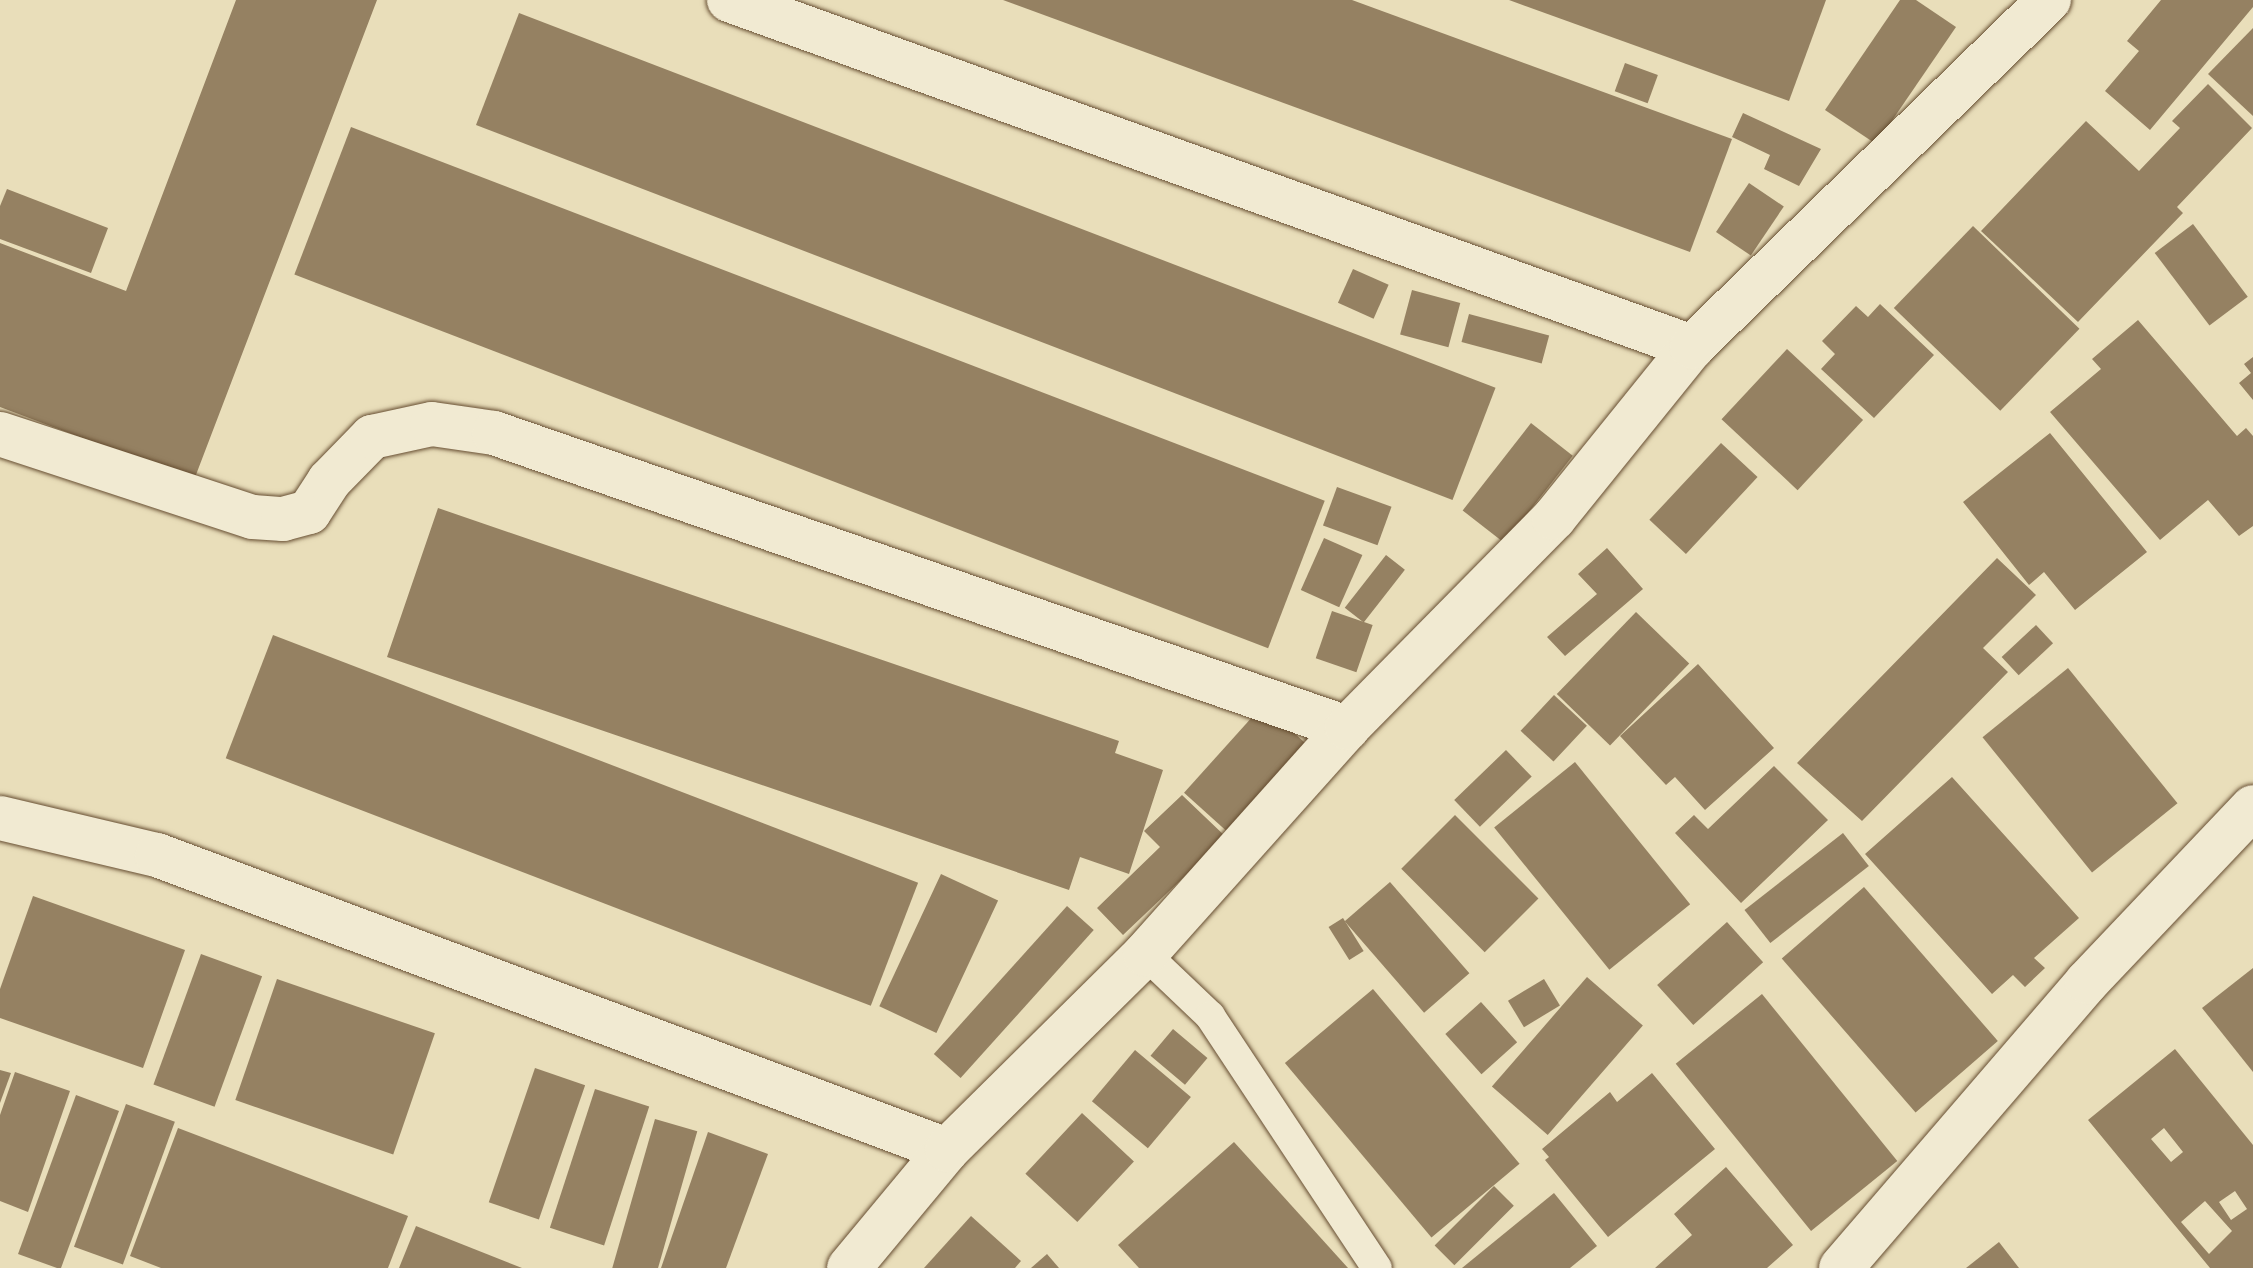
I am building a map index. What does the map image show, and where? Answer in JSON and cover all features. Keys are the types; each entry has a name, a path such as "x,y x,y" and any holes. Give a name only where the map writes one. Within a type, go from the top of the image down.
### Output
{"street":[{"path":"729,0 1692,347"},
{"path":"849,1268 947,1150 1145,954 1347,728 1554,518 1692,347 2049,0"},
{"path":"0,434 253,517 283,519 309,512 329,481 372,437 432,424 494,433 1347,728"},
{"path":"1841,1268 2087,982 2253,807"},
{"path":"0,818 157,855 947,1150"}],"lane":[{"path":"1145,954 1210,1016 1377,1268"}],"building":[{"path":"236,0 377,0 194,480 0,407 0,243 126,291"},
{"path":"1003,0 1352,0 1732,139 1690,252"},
{"path":"1509,0 1826,0 1789,101"},
{"path":"1900,0 1916,0 1956,27 1876,144 1825,110"},
{"path":"2161,0 2253,0 2253,7 2150,130 2105,91 2139,51 2127,41"},
{"path":"519,13 1496,388 1453,500 476,125"},
{"path":"2253,28 2253,116 2208,74"},
{"path":"1625,63 1658,75 1648,103 1615,91"},
{"path":"2208,84 2252,128 2177,207 2183,213 2078,322 1981,231 2086,121 2139,171 2180,128 2172,121"},
{"path":"1743,113 1821,149 1799,186 1764,169 1770,155 1732,137"},
{"path":"351,127 1325,501 1268,648 294,275"},
{"path":"1749,183 1784,206 1751,255 1716,232"},
{"path":"7,189 108,228 91,273 0,239 0,206"},
{"path":"2193,224 2248,297 2209,326 2155,253"},
{"path":"1973,226 2079,329 2000,411 1894,308"},
{"path":"1353,269 1389,285 1374,319 1338,303"},
{"path":"1412,290 1460,303 1448,347 1400,334"},
{"path":"1880,304 1934,355 1874,418 1821,369 1835,354 1822,341 1856,306 1868,317"},
{"path":"1469,314 1549,335 1542,363 1461,342"},
{"path":"2138,320 2237,436 2246,428 2253,436 2253,526 2239,536 2208,500 2160,540 2050,412 2101,369 2092,359"},
{"path":"1787,349 1863,420 1798,490 1722,419"},
{"path":"2253,357 2253,400 2239,383 2251,373 2244,364"},
{"path":"1531,423 1573,456 1504,543 1463,510"},
{"path":"2050,433 2147,552 2075,610 2044,572 2029,585 1963,502"},
{"path":"1721,443 1758,477 1686,554 1649,520"},
{"path":"1337,487 1392,507 1377,545 1323,526"},
{"path":"438,508 1119,741 1115,753 1163,770 1129,874 1080,857 1069,890 387,657"},
{"path":"1324,538 1362,555 1339,607 1301,590"},
{"path":"1607,548 1643,589 1565,656 1547,637 1597,594 1578,574"},
{"path":"1386,555 1405,570 1364,623 1345,608"},
{"path":"1997,558 2036,595 1983,648 2008,672 1862,821 1797,763"},
{"path":"1332,611 1373,625 1356,672 1316,658"},
{"path":"1636,612 1689,663 1610,745 1557,694"},
{"path":"2036,625 2053,643 2019,675 2002,657"},
{"path":"273,635 918,883 871,1006 226,758"},
{"path":"1698,664 1774,748 1705,810 1675,777 1666,785 1620,736"},
{"path":"2068,668 2178,803 2092,872 1983,737"},
{"path":"1554,695 1587,726 1553,762 1521,731"},
{"path":"1263,705 1309,746 1230,834 1184,793"},
{"path":"1506,750 1532,777 1480,827 1454,800"},
{"path":"1575,762 1690,904 1609,970 1494,827"},
{"path":"1774,766 1828,820 1741,903 1675,833 1694,815 1708,829"},
{"path":"1952,777 2079,918 2034,958 2045,968 2025,987 2013,975 1992,994 1865,854"},
{"path":"1182,795 1226,837 1123,935 1097,908 1160,847 1144,831"},
{"path":"1455,815 1538,898 1485,952 1401,869"},
{"path":"1843,833 1869,866 1770,943 1744,910"},
{"path":"941,874 998,901 936,1033 879,1006"},
{"path":"1390,882 1469,973 1424,1013 1345,921"},
{"path":"1864,887 1998,1041 1916,1112 1782,959"},
{"path":"33,896 185,950 143,1068 0,1018 0,989"},
{"path":"1067,906 1094,930 961,1078 934,1054"},
{"path":"1343,918 1364,951 1349,960 1329,927"},
{"path":"1727,922 1763,962 1693,1025 1657,985"},
{"path":"201,954 262,976 215,1107 153,1085"},
{"path":"2253,968 2253,1072 2202,1008"},
{"path":"1587,977 1643,1026 1548,1135 1492,1086"},
{"path":"277,979 435,1033 393,1154 235,1100"},
{"path":"1544,979 1560,1006 1524,1027 1508,1001"},
{"path":"1373,989 1520,1164 1431,1238 1285,1063"},
{"path":"1762,994 1897,1161 1811,1231 1676,1064"},
{"path":"1481,1002 1517,1042 1481,1074 1445,1034"},
{"path":"1173,1029 1207,1058 1185,1085 1151,1056"},
{"path":"2175,1049 2253,1145 2253,1268 2210,1268 2088,1120","holes":["2164,1128 2183,1152 2171,1162 2151,1139","2235,1191 2247,1209 2231,1220 2219,1202","2205,1201 2232,1231 2209,1254 2181,1222"]},
{"path":"1135,1050 1191,1097 1148,1148 1092,1101"},
{"path":"535,1068 585,1085 539,1220 489,1202"},
{"path":"0,1070 11,1073 0,1103"},
{"path":"15,1072 70,1091 28,1212 0,1201 0,1115"},
{"path":"1652,1073 1715,1149 1608,1237 1545,1160 1549,1157 1542,1149 1610,1092 1617,1102"},
{"path":"595,1089 649,1107 604,1245 550,1228"},
{"path":"76,1095 119,1111 61,1268 57,1268 18,1254"},
{"path":"126,1104 175,1122 123,1265 74,1247"},
{"path":"1082,1113 1134,1161 1077,1222 1025,1174"},
{"path":"655,1119 697,1131 658,1268 612,1268"},
{"path":"178,1128 408,1216 388,1268 161,1268 130,1256"},
{"path":"708,1132 768,1154 726,1268 661,1268"},
{"path":"1234,1142 1348,1268 1139,1268 1118,1245"},
{"path":"1726,1167 1793,1245 1767,1268 1655,1268 1692,1235 1674,1214"},
{"path":"1494,1186 1514,1206 1454,1265 1435,1245"},
{"path":"1554,1193 1597,1246 1570,1268 1462,1268"},
{"path":"971,1216 1021,1261 1015,1268 924,1268"},
{"path":"416,1226 522,1268 399,1268"},
{"path":"1999,1242 2019,1268 1966,1268"},
{"path":"1047,1254 1059,1268 1031,1268"}]}
